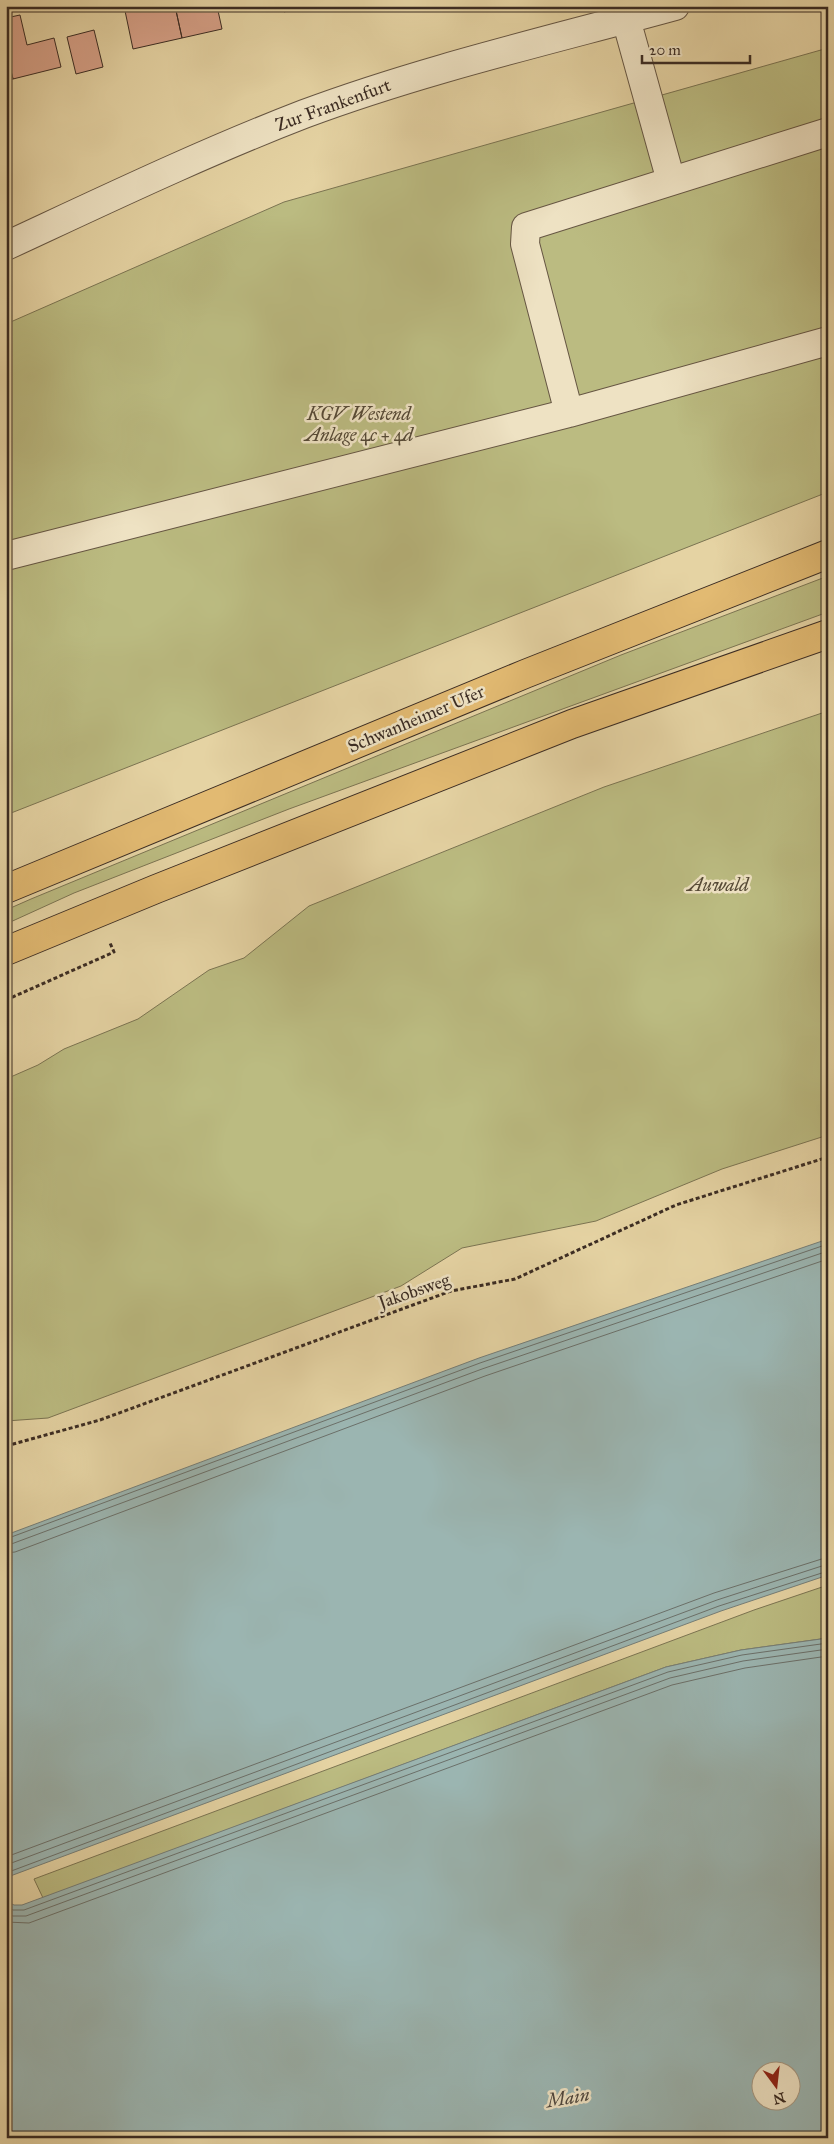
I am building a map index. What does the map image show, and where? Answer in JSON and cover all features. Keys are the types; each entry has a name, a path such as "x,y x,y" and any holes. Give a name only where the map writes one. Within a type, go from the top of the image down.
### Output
{"main road":[{"name":"Schwanheimer Ufer","path":"6,889 525,674 828,554"},
{"path":"6,951 156,889 572,724 828,634"}],"street":[{"name":"Zur Frankenfurt","path":"6,246 189,162 304,114 407,79 675,6"},
{"path":"626,20 671,181"},
{"path":"569,413 525,244 526,227 828,132"},
{"path":"6,556 569,413 828,342"}],"path":[{"path":"6,1000 114,952 109,940"},
{"name":"Jakobsweg","path":"6,1446 100,1420 451,1291 515,1279 676,1205 828,1157"}],"green space":[{"name":"KGV Westend Anlage 4c + 4d","path":"828,48 828,492 6,815 6,324 284,202"},
{"path":"828,576 828,612 289,809 74,893 6,924 6,910 31,899 621,655"},
{"name":"Auwald","path":"828,711 828,1135 722,1169 596,1221 462,1248 401,1286 48,1418 6,1421 6,1079 38,1065 64,1049 138,1019 209,970 244,958 309,906 604,787"},
{"path":"828,1585 828,1638 741,1650 666,1667 43,1898 34,1879 754,1610"}],"water":[{"path":"828,1239 828,1575 721,1611 6,1879 6,1535 479,1358"},
{"name":"Main","path":"828,1638 828,2138 6,2138 6,1901 14,1905 22,1905 666,1667 741,1650"}],"building":[{"path":"124,6 175,6 182,38 133,49"},
{"path":"175,6 217,6 222,29 182,38"},
{"path":"283,6 305,6 284,12"},
{"path":"20,15 27,45 54,38 61,67 13,79 6,51 6,18"},
{"path":"94,30 103,67 76,74 67,37"},
{"path":"6,51 13,79 6,81"}]}
